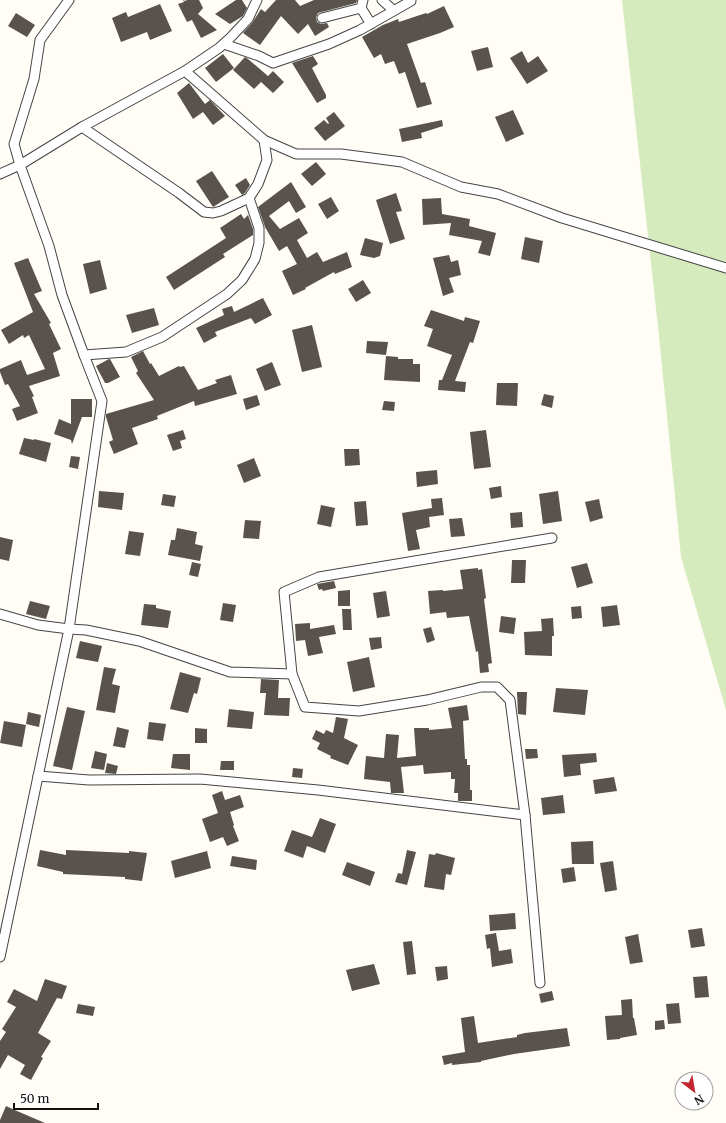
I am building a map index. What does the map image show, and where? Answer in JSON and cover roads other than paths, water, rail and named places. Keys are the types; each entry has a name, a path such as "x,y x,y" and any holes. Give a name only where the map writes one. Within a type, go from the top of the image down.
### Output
{"street":[{"path":"0,957 69,630 102,401 62,295 49,246 14,144 34,79 40,40 69,0"},
{"path":"0,174 185,71 224,44 248,19 257,0"},
{"path":"382,0 393,10"},
{"path":"224,44 259,56 273,63 330,44 360,30 411,1"},
{"path":"322,18 362,4 371,24"},
{"path":"185,71 264,140 296,154 341,154 402,162 461,187 498,194 562,218 726,268"},
{"path":"82,127 179,192 204,212 213,213 221,211 249,198 258,184 266,160 264,140"},
{"path":"84,355 126,352 162,337 227,294 242,280 255,259 259,243 259,228 249,198"},
{"path":"540,983 525,815 510,700 497,687 481,687 427,700 359,711 305,706 292,674 284,592 319,577 552,538"},
{"path":"0,614 38,625 69,630 86,630 140,641 230,672 292,674"},
{"path":"38,776 89,780 200,779 318,790 525,815"}]}
